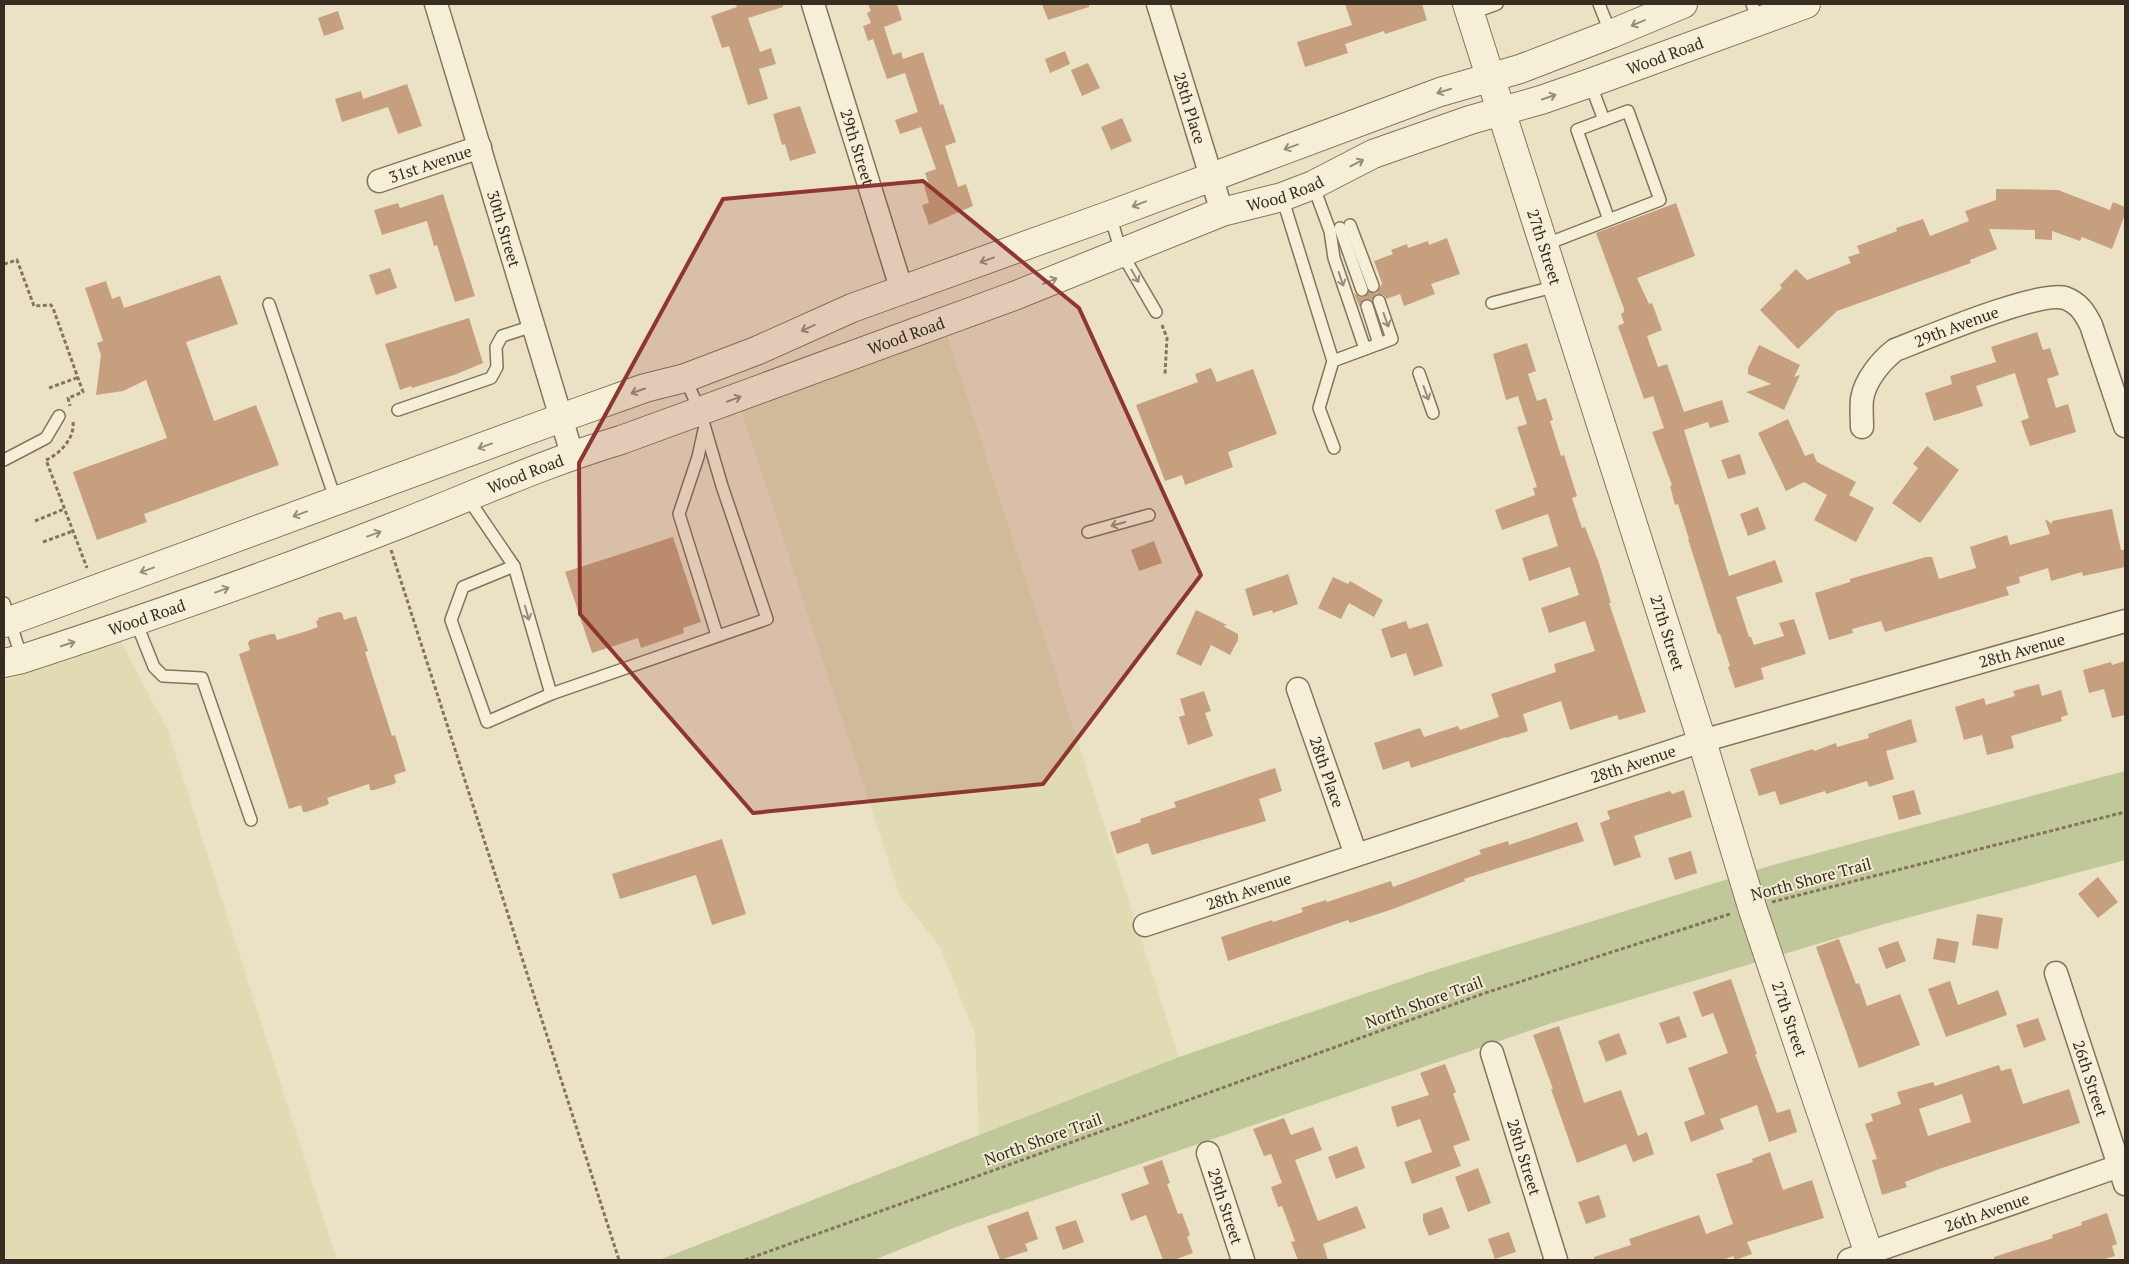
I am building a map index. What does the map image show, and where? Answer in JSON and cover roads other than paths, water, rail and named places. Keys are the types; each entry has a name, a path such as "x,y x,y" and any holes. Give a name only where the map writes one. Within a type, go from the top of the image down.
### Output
{"street":[{"name":"30th Street","path":"436,4 572,454"},
{"name":"29th Street","path":"813,4 902,291"},
{"name":"28th Place","path":"1158,4 1222,212"},
{"path":"6,615 336,501 645,388 685,378 756,351 852,308 1110,215 1440,92 1491,78 1611,34 1683,4"},
{"name":"Wood Road","path":"13,661 136,622 385,531 572,454 702,420 1222,212 1282,197 1313,185 1373,154 1470,120 1590,83 1755,12 1806,4"},
{"name":"27th Street","path":"1468,9 1702,741 1752,907 1863,1258"},
{"name":"31st Avenue","path":"379,181 480,147"},
{"name":"29th Avenue","path":"1862,427 1862,397 1883,360 1894,350 2020,304 2047,298 2064,298 2073,301 2080,307 2091,325 2125,426"},
{"name":"28th Avenue","path":"1145,925 1702,741 2125,621"},
{"name":"28th Place","path":"1298,689 1356,855"},
{"name":"26th Street","path":"2056,973 2123,1171"},
{"name":"28th Street","path":"1492,1053 1556,1260"},
{"name":"29th Street","path":"1208,1153 1243,1260"},
{"name":"26th Avenue","path":"1863,1258 2123,1171"}],"lane":[{"path":"1468,9 1496,4"},
{"path":"1599,4 1611,34"},
{"path":"1590,83 1604,120"},
{"path":"1544,245 1609,220 1660,200 1628,111 1577,130 1609,220"},
{"path":"1313,185 1373,286"},
{"path":"1282,197 1333,361 1319,408 1334,448"},
{"path":"1110,215 1121,252 1156,312"},
{"path":"1340,228 1362,290"},
{"path":"1340,228 1334,258 1365,349"},
{"path":"1492,303 1557,286"},
{"path":"1333,361 1392,339 1379,301"},
{"path":"269,304 336,501"},
{"path":"1367,306 1379,344"},
{"path":"398,410 491,378 497,367 496,348 502,336 534,326"},
{"path":"1419,373 1433,413"},
{"path":"514,566 463,587 451,620 487,722 551,694 767,619 702,420 685,378"},
{"path":"4,460 46,438 59,416"},
{"path":"702,420 698,457 679,514 718,635"},
{"path":"467,497 514,566 551,694"},
{"path":"1088,532 1148,515"},
{"path":"6,615 13,661"},
{"path":"136,622 154,667 163,676 202,678 251,820"}]}
